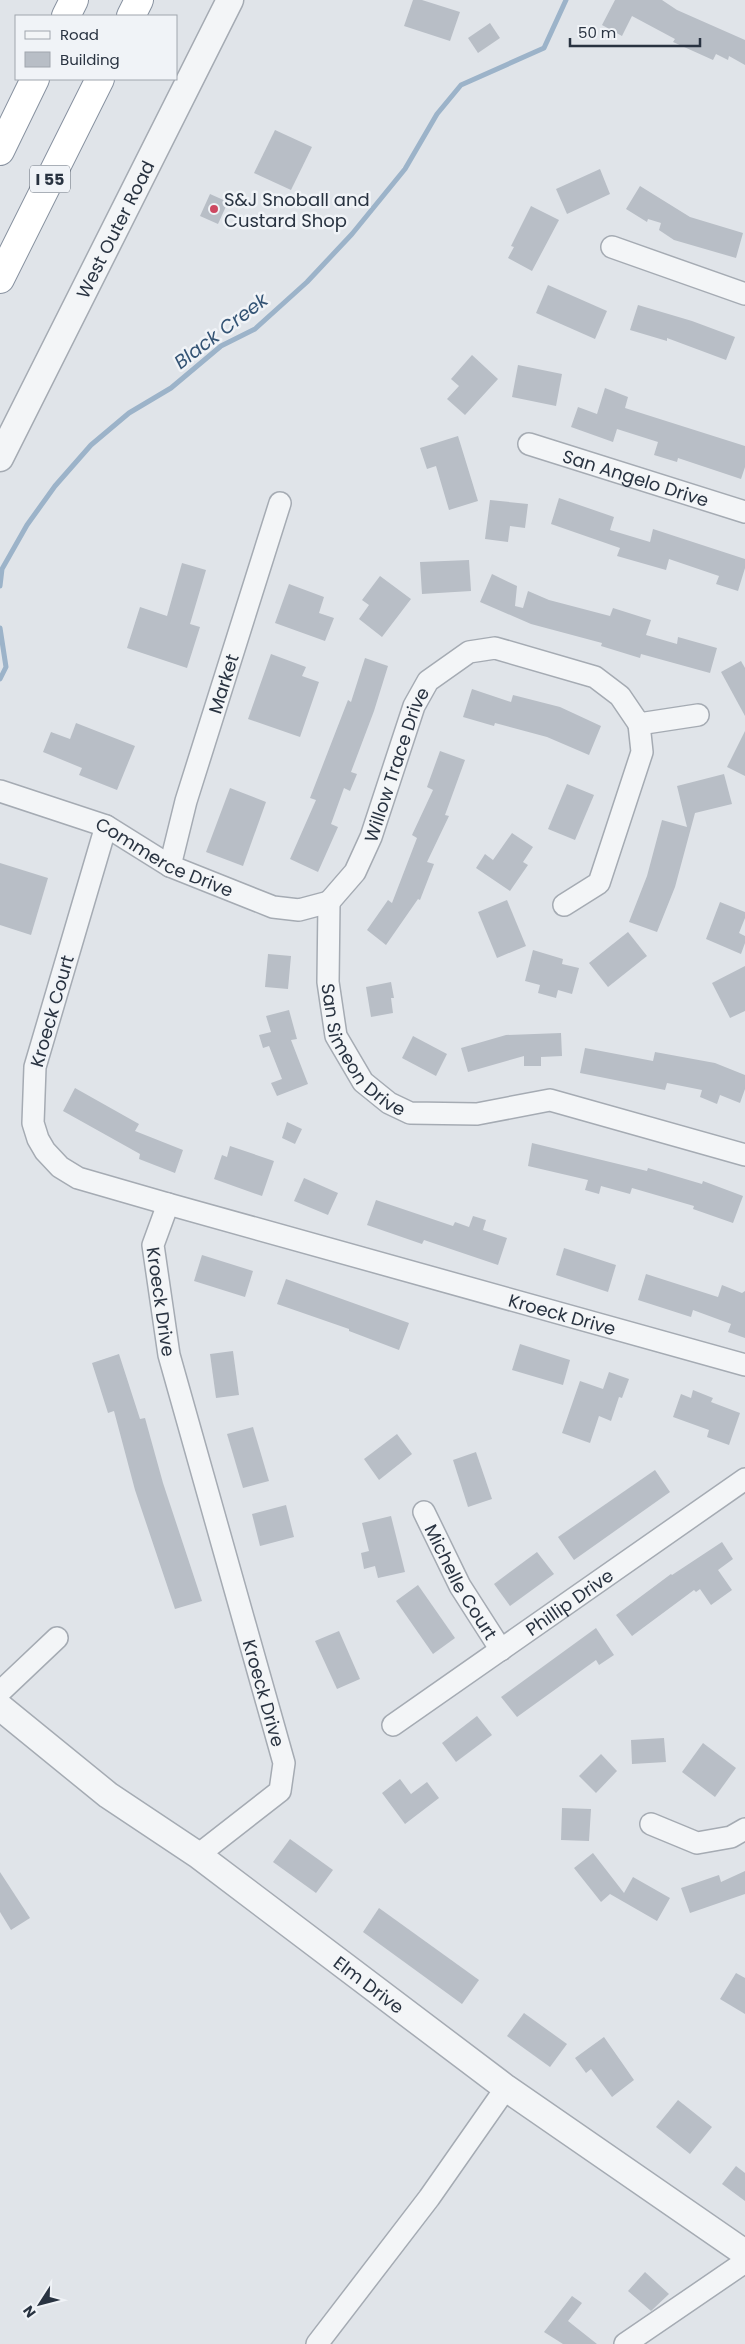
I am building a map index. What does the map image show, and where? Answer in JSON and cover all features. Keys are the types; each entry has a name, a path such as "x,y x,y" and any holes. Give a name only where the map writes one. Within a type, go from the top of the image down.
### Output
{"highway":[{"path":"66,15 74,0"},
{"path":"132,15 139,0"},
{"path":"0,151 35,80"},
{"name":"I 55","path":"0,280 100,80"}],"street":[{"name":"West Outer Road","path":"0,458 230,0"},
{"path":"612,247 745,294"},
{"name":"San Angelo Drive","path":"529,444 745,512"},
{"name":"Market","path":"170,866 186,801 280,503"},
{"name":"Willow Trace Drive","path":"329,902 355,872 371,836 414,706 428,681 469,652 495,648 595,677 620,696 639,724 642,752 599,883 564,905"},
{"path":"639,724 698,715"},
{"name":"Commerce Drive","path":"0,791 106,826 170,866 273,907 299,910 329,902"},
{"name":"Kroeck Court","path":"106,826 35,1067 33,1123 38,1139 45,1151 60,1167 78,1178 168,1204"},
{"name":"San Simeon Drive","path":"329,902 328,982 336,1036 363,1082 389,1103 410,1113 477,1114 550,1100 745,1154"},
{"name":"Kroeck Drive","path":"198,1855 280,1791 284,1763 169,1355 153,1245 168,1204 745,1365"},
{"name":"Phillip Drive","path":"393,1725 745,1479"},
{"name":"Michelle Court","path":"424,1512 460,1586 501,1650"},
{"path":"0,1692 57,1638"},
{"name":"Elm Drive","path":"0,1707 108,1795 198,1855 506,2088 745,2253"},
{"path":"651,1824 697,1843 731,1837 745,1829"},
{"path":"316,2344 428,2198 506,2088"},
{"path":"624,2344 745,2262"}],"building":[{"path":"413,0 422,0 460,12 450,41 404,26"},
{"path":"615,0 662,0 677,10 745,40 745,65 729,56 728,60 716,54 713,60 673,42 675,39 632,16 622,36 602,25"},
{"path":"490,23 500,38 478,53 468,38"},
{"path":"275,130 312,147 291,190 254,173"},
{"path":"600,169 610,194 567,214 556,189"},
{"path":"640,186 690,217 743,233 736,258 674,240 659,230 661,223 648,219 647,222 626,209"},
{"name":"S&J Snoball and Custard Shop","path":"210,194 228,202 218,224 200,216"},
{"path":"531,206 559,220 532,271 508,258 514,247 511,246"},
{"path":"548,285 607,311 595,339 536,313"},
{"path":"638,305 692,321 735,337 726,360 667,338 667,341 630,330"},
{"path":"472,355 498,379 465,415 447,399 459,386 451,379"},
{"path":"518,365 562,374 556,406 512,397"},
{"path":"605,388 628,397 625,408 745,446 745,467 741,479 678,458 677,462 654,455 658,442 617,429 613,442 571,427 578,407 597,414"},
{"path":"458,436 478,501 449,510 436,466 427,469 420,448"},
{"path":"559,498 614,517 610,530 650,542 653,529 745,559 745,568 738,591 716,584 719,576 669,559 666,570 617,556 620,548 551,524"},
{"path":"490,500 528,504 525,528 510,526 508,542 485,539"},
{"path":"469,560 471,591 422,594 420,562"},
{"path":"182,563 206,570 190,624 200,627 187,668 127,648 140,607 167,616"},
{"path":"492,574 517,586 515,606 523,608 528,591 549,600 610,616 613,608 651,620 646,635 677,644 678,637 717,648 710,673 641,654 640,658 601,646 602,643 531,624 480,602"},
{"path":"380,576 411,599 382,637 359,619 369,605 362,600"},
{"path":"289,584 324,597 319,613 334,618 325,641 275,623"},
{"path":"271,654 306,667 302,676 319,682 300,737 248,719"},
{"path":"365,658 388,666 374,711 351,772 357,774 350,791 344,788 331,824 338,827 318,872 290,859 316,800 310,798 348,700 351,702"},
{"path":"741,661 745,668 745,716 721,672"},
{"path":"472,689 511,702 513,695 560,707 601,726 589,755 547,737 495,723 494,726 463,717"},
{"path":"76,723 135,746 117,790 79,775 82,768 43,752 51,732 70,739"},
{"path":"745,731 745,776 727,767"},
{"path":"440,751 465,760 445,815 449,816 427,862 434,864 420,900 418,899 386,945 367,930 388,900 392,903 417,838 412,835 433,790 427,787"},
{"path":"724,774 732,804 695,813 675,887 657,932 629,922 647,876 662,820 687,827 677,786"},
{"path":"567,784 594,795 575,840 548,829"},
{"path":"230,788 266,802 243,866 206,852"},
{"path":"512,833 533,847 523,862 528,865 510,891 476,868 485,854 493,860"},
{"path":"0,863 48,878 31,935 0,925"},
{"path":"507,900 526,946 497,958 478,912"},
{"path":"720,902 745,912 745,918 739,933 745,936 745,943 741,954 706,939"},
{"path":"628,932 647,956 608,987 589,963"},
{"path":"533,950 563,959 562,964 579,968 572,994 558,990 556,998 538,993 540,985 525,981"},
{"path":"268,954 291,956 288,989 265,987"},
{"path":"745,966 745,1011 730,1018 712,983"},
{"path":"391,982 394,998 391,998 393,1013 371,1017 366,987"},
{"path":"289,1010 297,1039 291,1040 308,1084 277,1096 271,1083 282,1079 269,1046 263,1048 259,1035 271,1032 266,1016"},
{"path":"561,1033 562,1056 541,1057 541,1066 524,1066 524,1056 468,1072 461,1048 506,1035"},
{"path":"413,1036 447,1054 436,1076 402,1058"},
{"path":"585,1048 653,1061 655,1052 715,1063 745,1075 745,1089 740,1103 720,1095 717,1104 700,1097 702,1090 667,1083 665,1090 580,1073"},
{"path":"75,1088 139,1124 135,1131 183,1150 175,1173 139,1159 140,1154 63,1111"},
{"path":"287,1122 302,1129 295,1144 282,1138"},
{"path":"532,1143 647,1171 648,1168 702,1184 703,1181 743,1196 733,1223 693,1209 694,1206 632,1188 630,1194 601,1186 599,1194 585,1190 588,1180 528,1166"},
{"path":"230,1146 274,1161 262,1196 214,1179 222,1155 227,1157"},
{"path":"304,1178 338,1193 328,1215 294,1201"},
{"path":"376,1200 453,1226 455,1222 469,1227 473,1216 486,1220 483,1230 507,1238 498,1265 424,1240 422,1244 367,1225"},
{"path":"564,1248 616,1265 608,1292 556,1275"},
{"path":"202,1255 253,1271 245,1297 194,1281"},
{"path":"646,1274 718,1297 722,1285 742,1293 745,1291 745,1338 728,1332 731,1324 693,1310 691,1317 638,1300"},
{"path":"286,1279 409,1323 399,1350 349,1331 349,1329 277,1304"},
{"path":"520,1344 570,1360 563,1385 512,1370"},
{"path":"233,1351 239,1395 216,1398 210,1354"},
{"path":"119,1354 140,1419 145,1418 163,1483 202,1601 175,1609 135,1490 114,1411 108,1413 92,1363"},
{"path":"609,1372 629,1379 622,1398 619,1397 611,1421 599,1416 590,1443 562,1433 580,1381 603,1389"},
{"path":"693,1390 713,1398 711,1402 740,1413 729,1445 707,1437 709,1430 673,1417 681,1394 691,1398"},
{"path":"253,1427 269,1481 243,1488 227,1434"},
{"path":"397,1434 412,1454 379,1480 364,1459"},
{"path":"476,1452 492,1499 468,1507 453,1460"},
{"path":"655,1470 670,1492 574,1560 558,1537"},
{"path":"286,1505 294,1537 260,1546 252,1514"},
{"path":"391,1516 405,1572 378,1578 375,1566 364,1569 361,1553 369,1551 362,1523"},
{"path":"722,1542 733,1559 718,1570 732,1590 711,1605 700,1589 696,1592 694,1590 632,1636 616,1615 671,1574"},
{"path":"537,1552 554,1574 510,1606 494,1584"},
{"path":"418,1585 455,1638 433,1654 396,1601"},
{"path":"596,1628 614,1655 599,1665 596,1660 517,1717 501,1697"},
{"path":"339,1631 360,1679 337,1689 315,1641"},
{"path":"477,1716 492,1735 456,1762 442,1743"},
{"path":"664,1738 666,1762 632,1764 631,1740"},
{"path":"703,1743 736,1768 715,1797 682,1772"},
{"path":"601,1754 617,1771 596,1793 579,1776"},
{"path":"400,1779 411,1794 427,1782 439,1798 405,1824 382,1793"},
{"path":"562,1808 591,1809 589,1841 561,1840"},
{"path":"290,1839 333,1870 316,1893 273,1862"},
{"path":"593,1853 624,1893 633,1877 670,1898 657,1921 610,1894 601,1902 574,1868"},
{"path":"745,1871 745,1894 690,1913 681,1888 719,1875 721,1882"},
{"path":"0,1872 30,1918 11,1930 0,1912"},
{"path":"379,1908 479,1980 462,2004 363,1932"},
{"path":"736,1973 745,1978 745,2014 720,1999"},
{"path":"524,2013 567,2044 550,2067 507,2036"},
{"path":"604,2037 634,2080 612,2097 591,2069 586,2073 575,2058"},
{"path":"678,2100 712,2127 690,2154 656,2127"},
{"path":"736,2166 745,2173 745,2201 722,2184"},
{"path":"645,2272 669,2294 651,2311 628,2291"},
{"path":"572,2296 582,2303 568,2321 597,2344 563,2344 544,2332"}],"waterway":[{"name":"Black Creek","path":"0,586 2,569 27,525 55,486 91,445 129,413 171,388 221,346 255,329 307,282 352,234 405,169 437,114 461,85 544,48 566,0"},
{"name":"Black Creek","path":"0,628 6,667 0,679"}],"place":[{"name":"S&J Snoball and Custard Shop","path":"214,209"}]}
